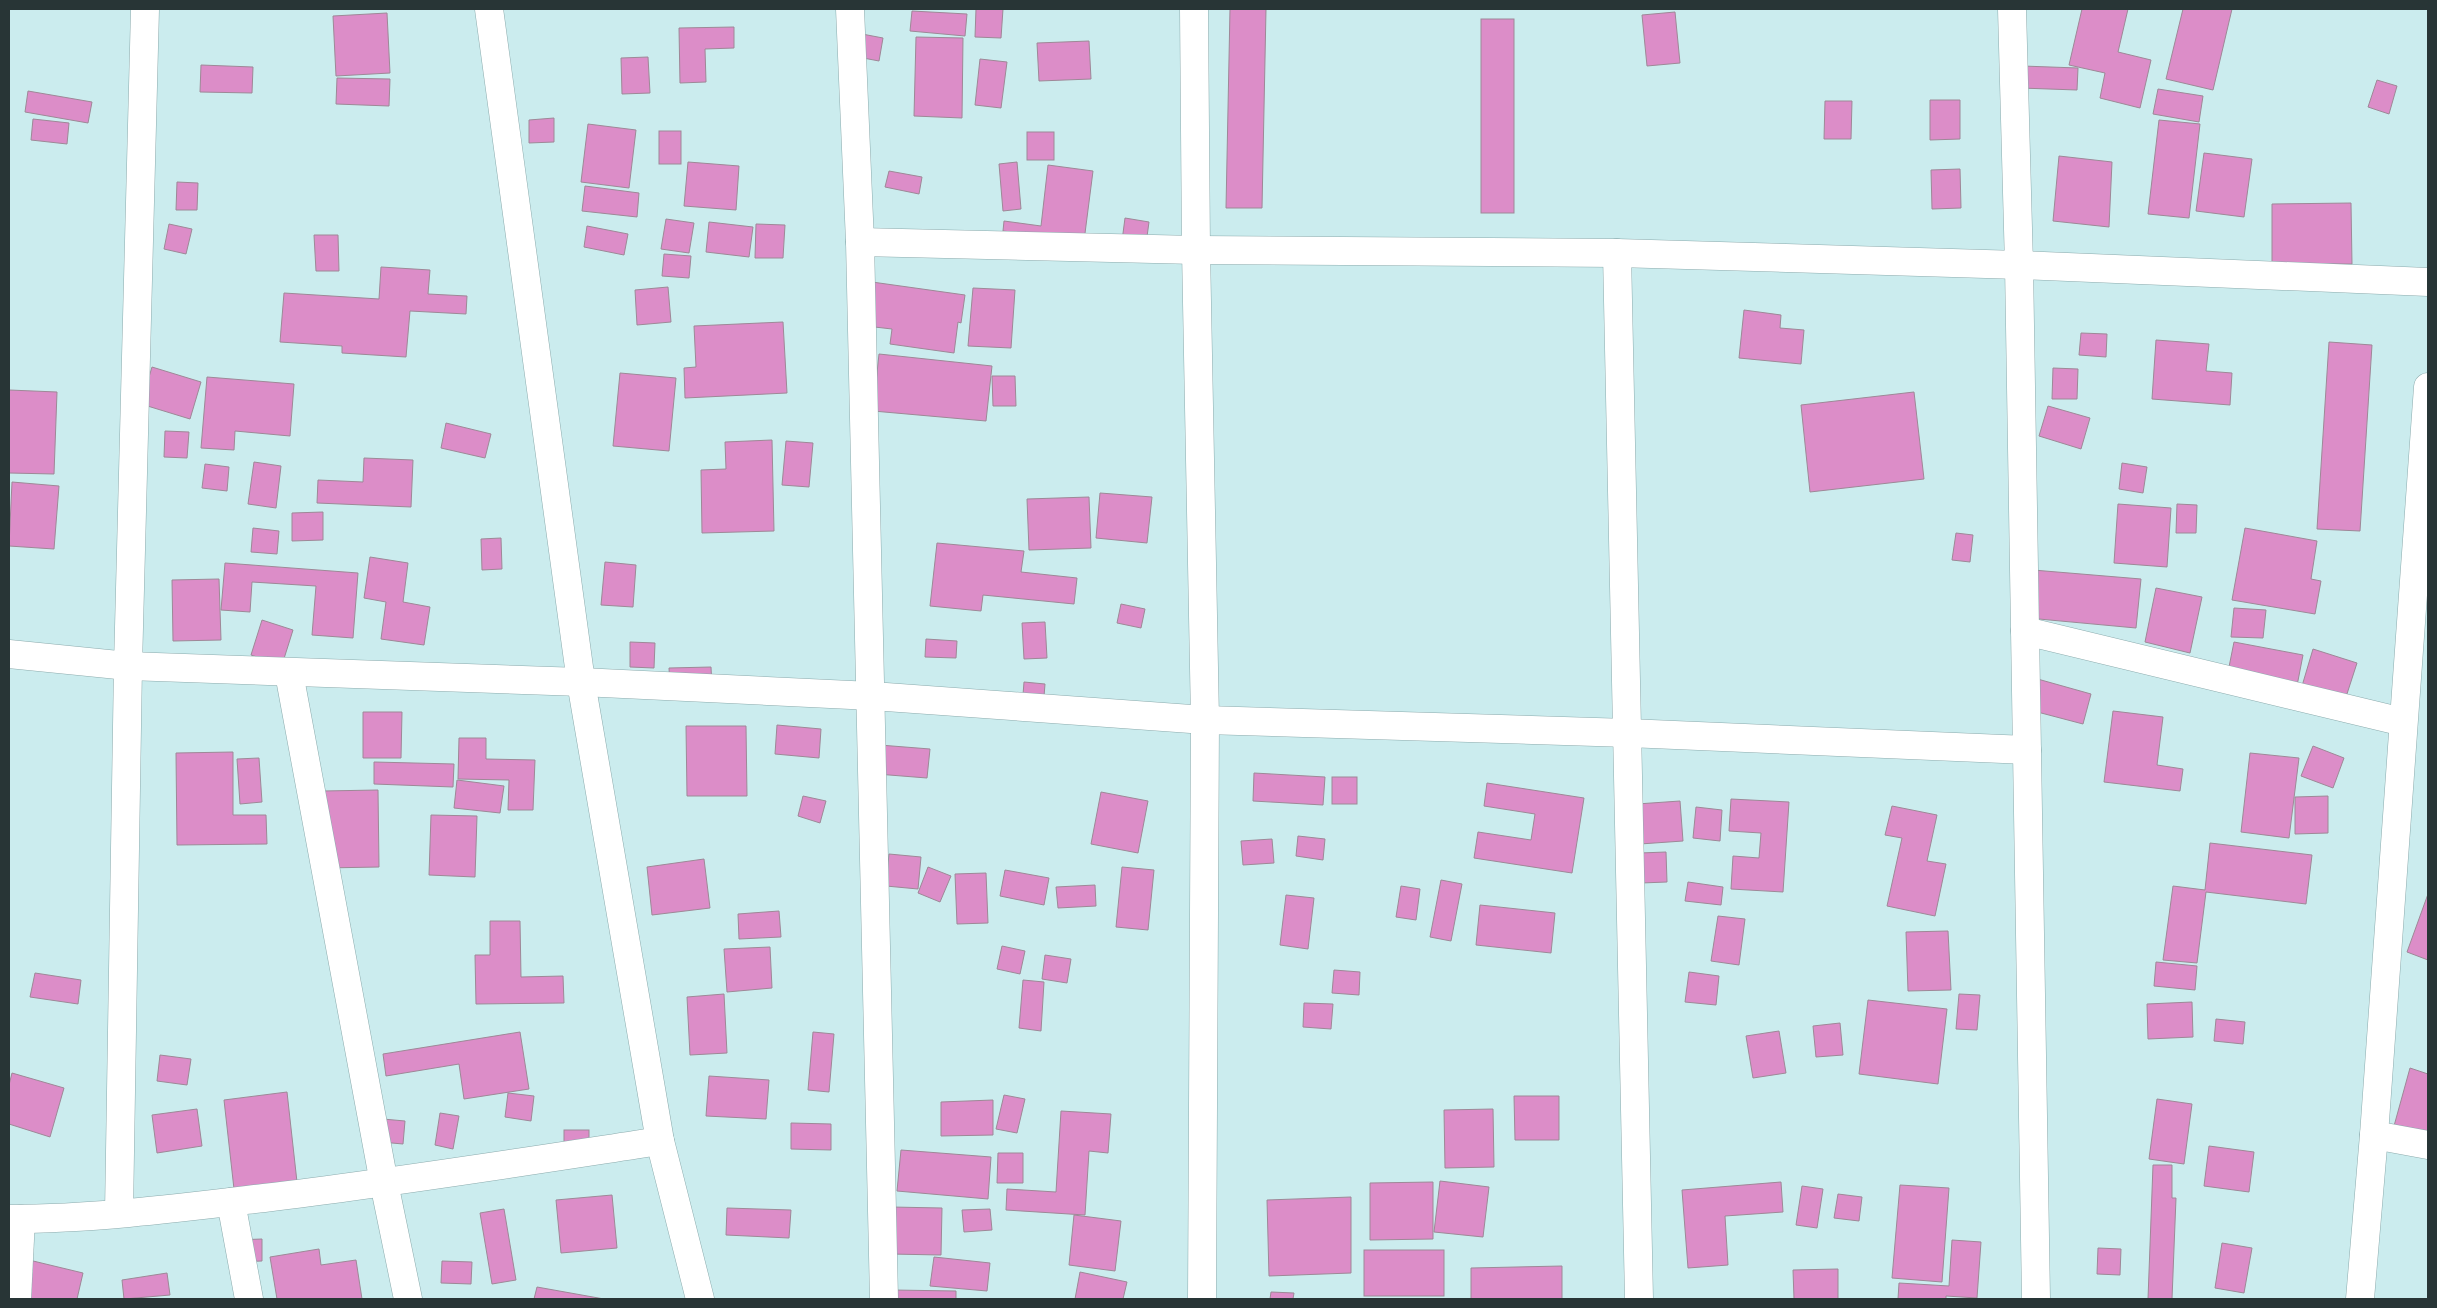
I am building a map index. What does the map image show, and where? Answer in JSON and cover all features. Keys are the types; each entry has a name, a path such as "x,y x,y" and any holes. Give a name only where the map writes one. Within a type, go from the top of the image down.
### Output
{"street":[{"path":"119,1213 128,666 145,9"},
{"path":"489,9 581,682 660,1141 700,1299"},
{"path":"850,9 860,242 872,696 884,1299"},
{"path":"1194,9 1196,250 1205,720 1202,1299"},
{"path":"2012,9 2019,265 2036,1299"},
{"path":"860,242 1196,250 1617,253 2019,265 2428,282"},
{"path":"1617,253 1639,1299"},
{"path":"2360,1299 2374,1134 2428,387"},
{"path":"2025,631 2403,722"},
{"path":"9,654 128,666 581,682 872,696 1205,720 1628,733 2027,750"},
{"path":"289,673 384,1183 408,1299"},
{"path":"2374,1134 2428,1145"},
{"path":"18,1299 15,1219 119,1213 232,1202 384,1183 660,1141"},
{"path":"232,1202 249,1299"}],"building":[{"path":"976,9 1003,9 1001,38 975,37"},
{"path":"1230,9 1266,9 1262,208 1226,208"},
{"path":"2082,9 2128,9 2118,52 2151,60 2140,108 2100,98 2105,73 2069,65"},
{"path":"2183,9 2232,9 2213,90 2166,79"},
{"path":"912,11 967,14 965,36 910,31"},
{"path":"1675,12 1680,63 1647,66 1642,15"},
{"path":"387,13 390,73 336,76 333,16"},
{"path":"1481,19 1514,19 1514,213 1481,213"},
{"path":"734,27 734,48 705,49 706,82 680,83 679,28"},
{"path":"862,34 883,38 879,61 858,57"},
{"path":"916,37 963,38 962,118 914,116"},
{"path":"1089,41 1091,79 1039,81 1037,43"},
{"path":"648,57 650,93 622,94 621,58"},
{"path":"980,59 1007,62 1001,108 975,105"},
{"path":"201,65 253,67 252,93 200,92"},
{"path":"2022,66 2078,68 2077,90 2020,88"},
{"path":"337,78 390,79 389,106 336,104"},
{"path":"2377,80 2397,86 2389,114 2368,107"},
{"path":"2158,89 2203,96 2199,122 2153,114"},
{"path":"28,91 92,102 88,123 25,112"},
{"path":"1930,100 1960,100 1960,139 1930,140"},
{"path":"1825,101 1852,101 1851,139 1824,139"},
{"path":"554,118 554,142 529,143 529,120"},
{"path":"33,119 69,123 67,144 31,140"},
{"path":"2159,120 2200,124 2189,218 2148,214"},
{"path":"588,124 636,130 629,188 581,182"},
{"path":"659,131 681,131 681,164 659,164"},
{"path":"1027,132 1054,132 1054,160 1027,160"},
{"path":"2204,153 2252,159 2244,217 2196,211"},
{"path":"2059,156 2112,162 2109,227 2053,221"},
{"path":"688,162 739,166 736,210 684,206"},
{"path":"1017,162 1021,209 1003,211 999,164"},
{"path":"1048,165 1093,171 1084,241 1003,231 1004,221 1041,226"},
{"path":"1960,169 1961,208 1932,209 1931,170"},
{"path":"889,171 922,177 919,194 885,187"},
{"path":"177,182 198,183 197,210 176,210"},
{"path":"585,186 639,193 637,217 582,211"},
{"path":"2351,203 2352,264 2272,264 2272,204"},
{"path":"1125,218 1149,222 1146,244 1122,241"},
{"path":"666,219 694,223 689,253 661,249"},
{"path":"709,222 753,227 749,257 706,252"},
{"path":"169,224 192,229 186,254 164,249"},
{"path":"756,224 785,225 783,258 755,258"},
{"path":"587,226 628,234 624,255 584,247"},
{"path":"314,235 338,235 339,271 316,271"},
{"path":"664,254 691,256 689,278 662,276"},
{"path":"381,267 430,270 428,294 467,296 466,314 410,311 406,357 342,353 342,346 280,342 284,293 379,299"},
{"path":"872,282 965,295 961,323 958,322 954,353 890,344 892,329 866,326"},
{"path":"668,287 671,322 637,325 635,290"},
{"path":"973,288 1015,290 1011,348 968,346"},
{"path":"1744,310 1781,315 1780,328 1804,330 1801,364 1739,358"},
{"path":"783,322 787,393 685,398 684,368 696,367 694,326"},
{"path":"2081,333 2107,334 2106,357 2079,355"},
{"path":"2156,340 2209,344 2206,371 2232,373 2230,405 2152,399"},
{"path":"2329,342 2372,345 2360,531 2317,529"},
{"path":"879,354 992,366 986,421 873,411"},
{"path":"152,367 201,382 190,419 141,404"},
{"path":"2053,368 2078,369 2077,399 2052,399"},
{"path":"620,373 676,378 669,451 613,446"},
{"path":"992,376 1015,376 1016,406 993,406"},
{"path":"207,377 294,384 290,436 235,431 234,450 201,448"},
{"path":"9,390 57,392 54,474 9,473"},
{"path":"1914,392 1924,479 1810,492 1801,405"},
{"path":"2048,406 2090,418 2081,449 2039,436"},
{"path":"446,423 491,434 485,458 441,448"},
{"path":"165,431 189,432 187,458 164,457"},
{"path":"772,440 774,531 702,533 701,470 726,469 725,442"},
{"path":"786,441 813,443 809,487 782,485"},
{"path":"364,458 413,460 411,507 317,503 318,480 363,482"},
{"path":"254,462 281,466 276,508 248,504"},
{"path":"2122,463 2147,467 2143,493 2119,489"},
{"path":"205,464 229,467 227,491 202,488"},
{"path":"12,482 59,486 54,549 9,546"},
{"path":"1100,493 1152,497 1147,543 1096,538"},
{"path":"1089,497 1091,548 1029,550 1027,499"},
{"path":"2118,504 2171,508 2167,567 2114,563"},
{"path":"2177,504 2197,505 2196,533 2176,533"},
{"path":"323,512 323,540 292,541 292,513"},
{"path":"253,528 279,531 277,554 251,552"},
{"path":"2245,528 2317,541 2311,579 2321,581 2315,614 2232,600"},
{"path":"1956,533 1973,535 1970,562 1952,560"},
{"path":"501,538 502,569 482,570 481,539"},
{"path":"937,543 1024,551 1021,572 1077,578 1074,604 983,595 981,611 930,606"},
{"path":"370,557 408,563 403,602 430,607 424,645 381,639 386,602 364,598"},
{"path":"605,562 636,565 633,607 601,605"},
{"path":"225,563 358,573 353,638 312,635 316,586 252,582 250,612 221,610"},
{"path":"2033,570 2141,579 2136,628 2028,618"},
{"path":"219,579 221,640 173,641 172,580"},
{"path":"2156,588 2202,597 2190,653 2145,642"},
{"path":"1121,604 1145,609 1141,628 1117,623"},
{"path":"2234,608 2266,610 2263,638 2231,637"},
{"path":"262,620 293,630 282,665 251,655"},
{"path":"1045,622 1047,658 1024,659 1022,623"},
{"path":"926,639 957,641 956,658 925,657"},
{"path":"630,642 655,643 654,668 630,667"},
{"path":"2234,642 2303,655 2295,696 2226,682"},
{"path":"2313,649 2357,663 2345,700 2302,686"},
{"path":"711,667 712,687 670,688 669,668"},
{"path":"2034,678 2091,694 2083,724 2026,709"},
{"path":"1024,682 1045,684 1043,709 1022,708"},
{"path":"2113,711 2163,717 2157,765 2183,769 2180,791 2104,782"},
{"path":"363,712 402,712 401,758 363,758"},
{"path":"777,725 821,729 819,758 775,754"},
{"path":"686,726 746,726 747,796 687,796"},
{"path":"459,738 486,738 486,759 535,760 533,810 508,810 509,780 458,779"},
{"path":"867,744 930,749 927,778 864,773"},
{"path":"2313,746 2344,758 2333,788 2301,776"},
{"path":"233,752 233,815 266,815 267,844 177,845 176,753"},
{"path":"2250,753 2299,758 2289,838 2241,832"},
{"path":"259,758 262,802 240,804 237,759"},
{"path":"374,762 454,764 453,787 374,784"},
{"path":"1254,773 1325,777 1323,805 1253,801"},
{"path":"1332,777 1357,777 1357,804 1332,804"},
{"path":"457,780 504,786 500,813 454,808"},
{"path":"1487,783 1584,798 1572,873 1474,858 1478,832 1531,840 1535,814 1484,806"},
{"path":"378,790 379,867 324,868 323,791"},
{"path":"1101,792 1148,801 1138,853 1091,844"},
{"path":"803,796 826,801 820,823 798,816"},
{"path":"2328,796 2328,833 2295,834 2295,797"},
{"path":"1731,799 1789,802 1783,892 1731,889 1733,856 1759,858 1761,833 1729,831"},
{"path":"1680,801 1683,841 1640,844 1637,804"},
{"path":"1892,806 1937,815 1927,861 1946,864 1935,916 1887,906 1902,838 1885,835"},
{"path":"1696,807 1722,810 1720,841 1693,838"},
{"path":"431,815 477,816 475,877 429,875"},
{"path":"1298,836 1325,839 1323,860 1296,856"},
{"path":"1272,839 1274,863 1243,865 1241,841"},
{"path":"2210,843 2312,855 2306,904 2206,892 2197,963 2163,960 2173,886 2205,890"},
{"path":"1666,852 1667,882 1641,883 1640,853"},
{"path":"889,854 921,857 918,889 886,886"},
{"path":"704,859 710,908 652,915 647,867"},
{"path":"928,867 951,876 940,902 918,893"},
{"path":"1122,867 1154,870 1148,930 1116,927"},
{"path":"1005,870 1049,878 1044,905 1000,896"},
{"path":"986,873 988,923 957,924 955,874"},
{"path":"1441,880 1462,884 1451,941 1430,937"},
{"path":"1688,882 1723,887 1721,905 1685,901"},
{"path":"1095,885 1096,906 1058,908 1056,887"},
{"path":"1401,886 1420,889 1416,920 1396,917"},
{"path":"2428,894 2428,960 2407,952"},
{"path":"1286,895 1314,898 1308,949 1280,945"},
{"path":"1480,905 1555,913 1551,953 1476,945"},
{"path":"779,911 781,937 739,939 738,914"},
{"path":"1718,916 1745,919 1739,965 1711,961"},
{"path":"490,921 520,921 521,977 563,976 564,1003 476,1004 475,955 490,955"},
{"path":"1948,931 1951,990 1908,991 1906,932"},
{"path":"1002,946 1025,951 1020,974 997,969"},
{"path":"770,947 772,988 727,992 724,949"},
{"path":"1045,955 1071,959 1067,983 1042,979"},
{"path":"2156,962 2197,966 2195,990 2154,986"},
{"path":"1334,970 1360,972 1359,995 1332,993"},
{"path":"1689,972 1719,976 1716,1005 1685,1002"},
{"path":"35,973 81,980 78,1004 30,997"},
{"path":"1023,980 1044,982 1041,1031 1019,1028"},
{"path":"724,994 727,1053 690,1055 687,997"},
{"path":"1959,994 1980,995 1977,1030 1956,1029"},
{"path":"1868,1000 1947,1009 1938,1084 1859,1074"},
{"path":"2192,1002 2193,1037 2148,1039 2147,1004"},
{"path":"1304,1003 1333,1004 1331,1029 1303,1027"},
{"path":"2216,1019 2245,1022 2243,1044 2214,1041"},
{"path":"1840,1023 1843,1055 1816,1057 1813,1026"},
{"path":"1779,1031 1786,1073 1753,1078 1746,1036"},
{"path":"520,1032 529,1089 464,1099 459,1064 386,1076 383,1054"},
{"path":"813,1032 834,1034 829,1092 808,1090"},
{"path":"160,1055 191,1059 187,1085 157,1081"},
{"path":"2410,1068 2428,1074 2428,1137 2394,1126"},
{"path":"12,1073 64,1088 50,1137 9,1124 9,1085"},
{"path":"709,1076 769,1080 766,1119 706,1116"},
{"path":"287,1092 297,1182 234,1189 224,1100"},
{"path":"508,1093 534,1096 531,1121 505,1117"},
{"path":"1004,1095 1025,1099 1017,1133 996,1129"},
{"path":"1514,1096 1559,1096 1559,1140 1515,1140"},
{"path":"2157,1099 2192,1104 2184,1164 2149,1159"},
{"path":"993,1100 993,1135 941,1136 941,1102"},
{"path":"197,1109 202,1146 157,1153 152,1115"},
{"path":"1493,1109 1494,1167 1445,1168 1444,1110"},
{"path":"1061,1111 1111,1114 1108,1153 1089,1151 1085,1215 1006,1210 1007,1189 1056,1192"},
{"path":"440,1113 459,1116 453,1149 435,1145"},
{"path":"372,1118 405,1121 403,1144 370,1141"},
{"path":"791,1123 831,1124 831,1150 791,1149"},
{"path":"564,1130 589,1130 589,1155 564,1155"},
{"path":"2209,1146 2254,1152 2249,1192 2204,1186"},
{"path":"901,1150 991,1157 988,1199 897,1191"},
{"path":"998,1153 1023,1153 1023,1183 997,1183"},
{"path":"2153,1165 2172,1165 2172,1198 2176,1198 2172,1299 2148,1299"},
{"path":"1440,1181 1489,1187 1483,1237 1434,1232"},
{"path":"1433,1182 1433,1239 1370,1240 1370,1183"},
{"path":"1781,1182 1783,1212 1725,1216 1728,1265 1688,1268 1682,1190"},
{"path":"1900,1185 1949,1188 1942,1282 1892,1278"},
{"path":"1802,1186 1823,1189 1817,1228 1796,1225"},
{"path":"1838,1194 1862,1197 1859,1221 1834,1218"},
{"path":"612,1195 617,1248 561,1253 556,1200"},
{"path":"1351,1197 1351,1273 1269,1276 1267,1200"},
{"path":"891,1207 942,1208 941,1255 890,1254"},
{"path":"727,1208 791,1210 789,1238 726,1235"},
{"path":"504,1209 516,1280 492,1284 480,1213"},
{"path":"990,1209 992,1230 964,1232 962,1210"},
{"path":"1074,1215 1121,1221 1115,1271 1069,1265"},
{"path":"262,1239 262,1261 236,1262 236,1240"},
{"path":"1952,1240 1981,1242 1977,1298 1946,1296 1946,1299 1898,1299 1899,1283 1949,1286"},
{"path":"2222,1243 2252,1248 2244,1293 2215,1288"},
{"path":"2098,1248 2121,1249 2120,1275 2097,1274"},
{"path":"319,1249 321,1265 356,1260 362,1299 277,1299 270,1257"},
{"path":"1364,1250 1444,1250 1444,1296 1364,1296"},
{"path":"934,1257 990,1263 987,1291 930,1286"},
{"path":"29,1260 83,1273 77,1299 20,1299"},
{"path":"442,1261 472,1262 471,1284 441,1283"},
{"path":"1562,1266 1562,1299 1471,1299 1471,1268"},
{"path":"1838,1269 1838,1299 1794,1299 1793,1270"},
{"path":"1080,1272 1127,1282 1123,1299 1075,1299"},
{"path":"167,1273 170,1295 124,1299 122,1280"},
{"path":"537,1287 604,1299 534,1299"},
{"path":"893,1290 956,1291 956,1299 893,1299"},
{"path":"1271,1292 1294,1293 1293,1299 1270,1299"}]}
